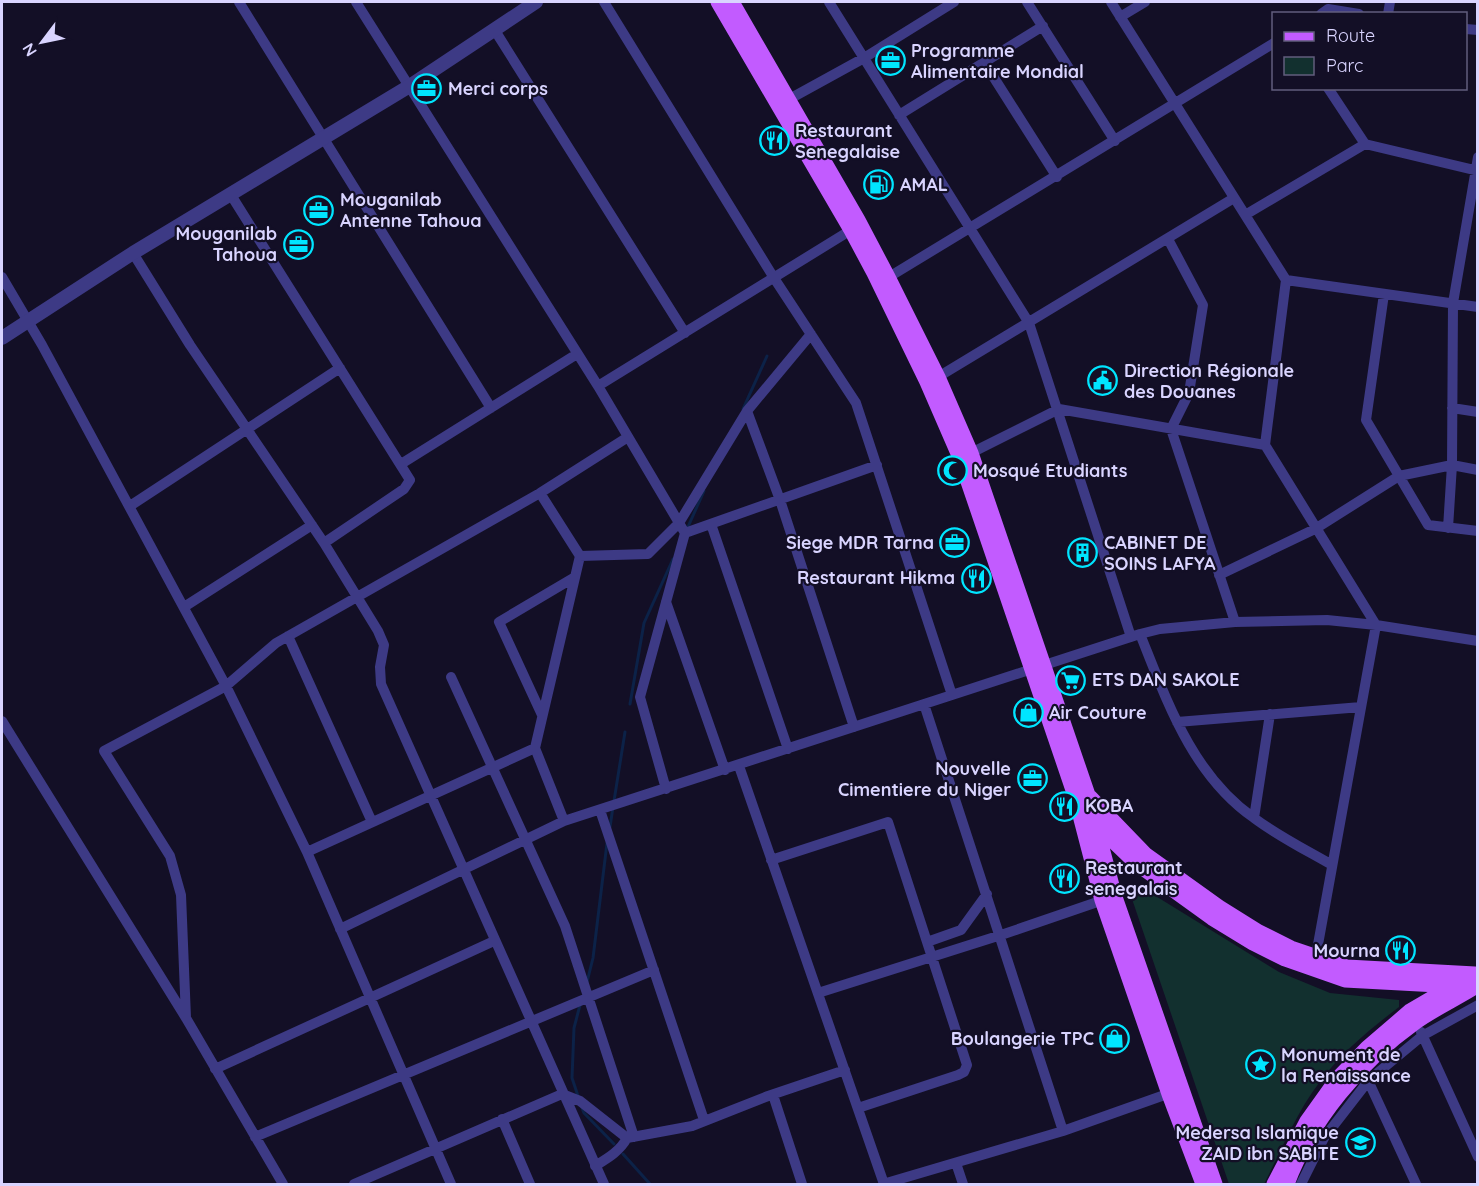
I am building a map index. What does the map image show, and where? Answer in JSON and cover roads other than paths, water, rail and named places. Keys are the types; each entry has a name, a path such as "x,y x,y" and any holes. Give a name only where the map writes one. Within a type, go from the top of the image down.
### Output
{"main road":[{"path":"722,2 741,28 784,102 938,377 1082,795 1109,898 1209,1184"},
{"path":"837,197 851,230 884,280 927,382 966,456"},
{"path":"1039,666 1068,777 1133,852"},
{"path":"1082,795 1094,817 1112,839 1133,852 1212,918 1252,943 1314,964 1345,980 1452,987 1477,983"},
{"path":"1094,817 1110,879 1109,898"},
{"path":"1110,879 1133,852"},
{"path":"1314,964 1477,983"},
{"path":"1414,1016 1477,983"},
{"path":"1287,1185 1316,1127 1346,1086 1414,1016 1452,987"},
{"path":"1274,1185 1306,1121 1337,1079 1361,1070"}],"street":[{"path":"239,2 491,408"},
{"path":"356,2 598,386 682,528"},
{"path":"2,338 133,253 408,87 536,2"},
{"path":"604,2 774,278 856,403 952,695"},
{"path":"829,2 1029,323 1135,635 1177,722 1204,770 1237,805 1254,818 1332,865"},
{"path":"784,102 864,58 954,2"},
{"path":"1027,2 1115,141"},
{"path":"1111,2 1286,280 1265,445 1376,625 1314,964"},
{"path":"1120,16 1145,2"},
{"path":"1324,12 1328,9 1347,12"},
{"path":"899,115 1043,26"},
{"path":"494,29 685,333"},
{"path":"884,280 1057,177 1272,44"},
{"path":"984,62 1057,177"},
{"path":"1329,90 1365,144 1476,170"},
{"path":"1245,215 1365,144"},
{"path":"1448,528 1452,465 1453,303 1478,157"},
{"path":"231,195 410,480 404,489 324,543"},
{"path":"938,377 1234,198"},
{"path":"598,386 851,230"},
{"path":"1168,239 1203,305 1189,393 1171,429 1235,622"},
{"path":"133,253 190,345 324,543 378,631 384,645 380,667 381,684 603,1185"},
{"path":"2,277 130,506 226,686 307,852 451,1185"},
{"path":"1286,280 1478,307"},
{"path":"1384,294 1366,420 1428,525 1478,531"},
{"path":"666,789 640,697 666,602 682,528 747,411 811,334"},
{"path":"401,464 577,354"},
{"path":"130,506 340,368"},
{"path":"1452,408 1478,412"},
{"path":"966,456 1059,409 1265,445"},
{"path":"747,411 780,500 854,728"},
{"path":"186,1018 181,895 170,856 104,751 226,686 276,642 540,493 628,437"},
{"path":"580,556 648,554 682,528 711,524 877,465"},
{"path":"1220,574 1315,529 1399,476 1452,465 1478,470"},
{"path":"540,493 580,556 535,748 564,821"},
{"path":"711,524 788,749"},
{"path":"184,607 312,525"},
{"path":"542,715 499,622 575,577"},
{"path":"666,602 725,770"},
{"path":"340,929 564,821 739,766 1135,635 1160,629 1235,622 1327,620 1478,641"},
{"path":"288,636 372,822"},
{"path":"451,677 565,926 630,1138"},
{"path":"924,704 1063,1131"},
{"path":"1177,722 1361,706"},
{"path":"1254,818 1270,714"},
{"path":"2,721 186,1018 283,1185"},
{"path":"307,852 535,748"},
{"path":"739,766 884,1184 1063,1131 1175,1092"},
{"path":"600,810 704,1120"},
{"path":"771,860 888,822 967,1065 964,1072 858,1108"},
{"path":"927,942 962,930 987,894"},
{"path":"818,993 1109,898"},
{"path":"962,930 967,946"},
{"path":"215,1069 494,941"},
{"path":"255,1137 654,970"},
{"path":"1301,1185 1361,1070 1478,1005"},
{"path":"1414,1016 1478,1157"},
{"path":"595,1166 611,1156 630,1138 692,1125 845,1070"},
{"path":"1361,1070 1416,1185"},
{"path":"354,1185 434,1148 562,1094 580,1101 630,1138"},
{"path":"773,1095 802,1185"},
{"path":"502,1119 530,1185"},
{"path":"956,1162 963,1185"}],"waterway":[{"path":"743,409 767,356"},
{"path":"687,529 704,491"},
{"path":"630,704 644,623 673,559"},
{"path":"614,801 625,732"},
{"path":"610,827 613,807"},
{"path":"587,982 593,958 607,843"},
{"path":"578,1096 572,1078 574,1028 580,1005"},
{"path":"582,1108 584,1113 614,1144"},
{"path":"623,1154 650,1184"}],"place":[{"name":"Programme Alimentaire Mondial","path":"890,61"},
{"name":"Merci corps","path":"427,89"},
{"name":"Restaurant Senegalaise","path":"774,141"},
{"name":"AMAL","path":"879,185"},
{"name":"Mouganilab Antenne Tahoua","path":"319,210"},
{"name":"Mouganilab Tahoua","path":"298,244"},
{"name":"Direction Régionale des Douanes","path":"1103,381"},
{"name":"Mosqué Etudiants","path":"952,471"},
{"name":"Siege MDR Tarna","path":"955,543"},
{"name":"CABINET DE SOINS LAFYA","path":"1083,553"},
{"name":"Restaurant Hikma","path":"976,578"},
{"name":"ETS DAN SAKOLE","path":"1071,680"},
{"name":"Air Couture","path":"1028,713"},
{"name":"Nouvelle Cimentiere du Niger","path":"1032,779"},
{"name":"KOBA","path":"1064,806"},
{"name":"Restaurant senegalais","path":"1064,878"},
{"name":"Mourna","path":"1401,951"},
{"name":"Boulangerie TPC","path":"1115,1039"},
{"name":"Monument de la Renaissance","path":"1260,1065"},
{"name":"Medersa Islamique ZAID ibn SABITE","path":"1360,1143"}]}
